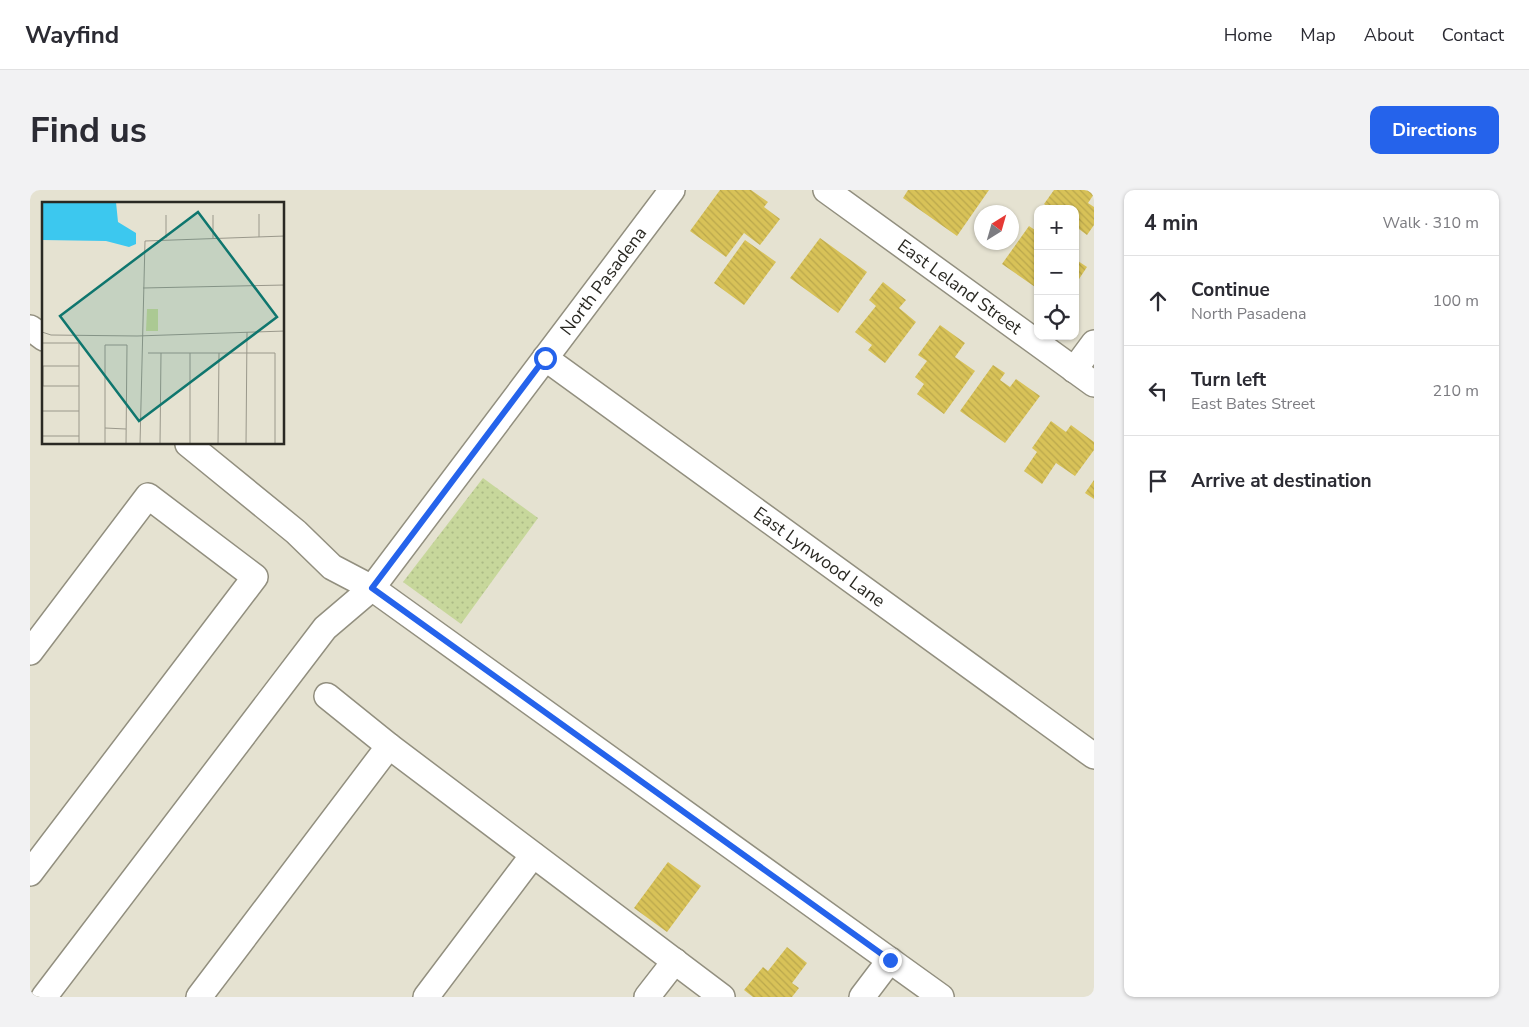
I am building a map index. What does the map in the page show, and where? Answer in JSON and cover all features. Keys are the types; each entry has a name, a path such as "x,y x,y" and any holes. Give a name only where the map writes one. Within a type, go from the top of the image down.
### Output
{"street":[{"name":"North Pasadena","path":"44,997 325,628 372,588 672,190"},
{"name":"East Leland Street","path":"841,194 1094,384"},
{"path":"30,328 42,337"},
{"path":"1074,370 1094,343"},
{"name":"East Lynwood Lane","path":"545,358 1094,756"},
{"path":"189,445 296,532 332,567 372,588 941,997"},
{"path":"30,652 148,496 255,578 30,873"},
{"path":"327,696 389,746 722,997"},
{"path":"199,997 389,746"},
{"path":"426,997 534,855"},
{"path":"862,997 890,960"},
{"path":"647,997 674,961"}],"green space":[{"path":"483,478 538,518 461,624 403,582"}],"building":[{"path":"720,190 751,190 768,202 764,207 780,219 760,245 744,233 726,257 690,231"},
{"path":"908,190 989,190 979,205 974,205 974,212 957,236 903,198"},
{"path":"1054,190 1094,190 1094,194 1088,203 1094,207 1094,225 1087,235 1079,229 1079,205 1044,204"},
{"path":"1029,226 1034,229 1034,286 1002,264 1012,250 1019,250 1019,240"},
{"path":"820,238 867,272 838,313 790,278"},
{"path":"745,240 776,262 744,305 714,283"},
{"path":"1079,262 1087,267 1079,279"},
{"path":"883,282 906,300 899,308 916,322 885,363 868,350 872,345 855,332 876,306 869,300"},
{"path":"940,325 965,343 955,357 975,371 944,414 917,394 924,384 915,377 927,361 918,355"},
{"path":"993,365 1005,373 1000,380 1010,387 1016,379 1040,396 1005,443 960,411"},
{"path":"1051,421 1066,432 1071,425 1094,442 1094,450 1075,476 1056,463 1042,484 1024,471 1037,452 1032,448"},
{"path":"1094,480 1094,499 1085,493"},
{"path":"668,862 701,886 667,932 634,908"},
{"path":"787,947 807,963 792,983 799,988 792,997 753,997 744,990 763,967 768,971"}],"route":[{"path":"545,358 372,588 890,960"}]}
